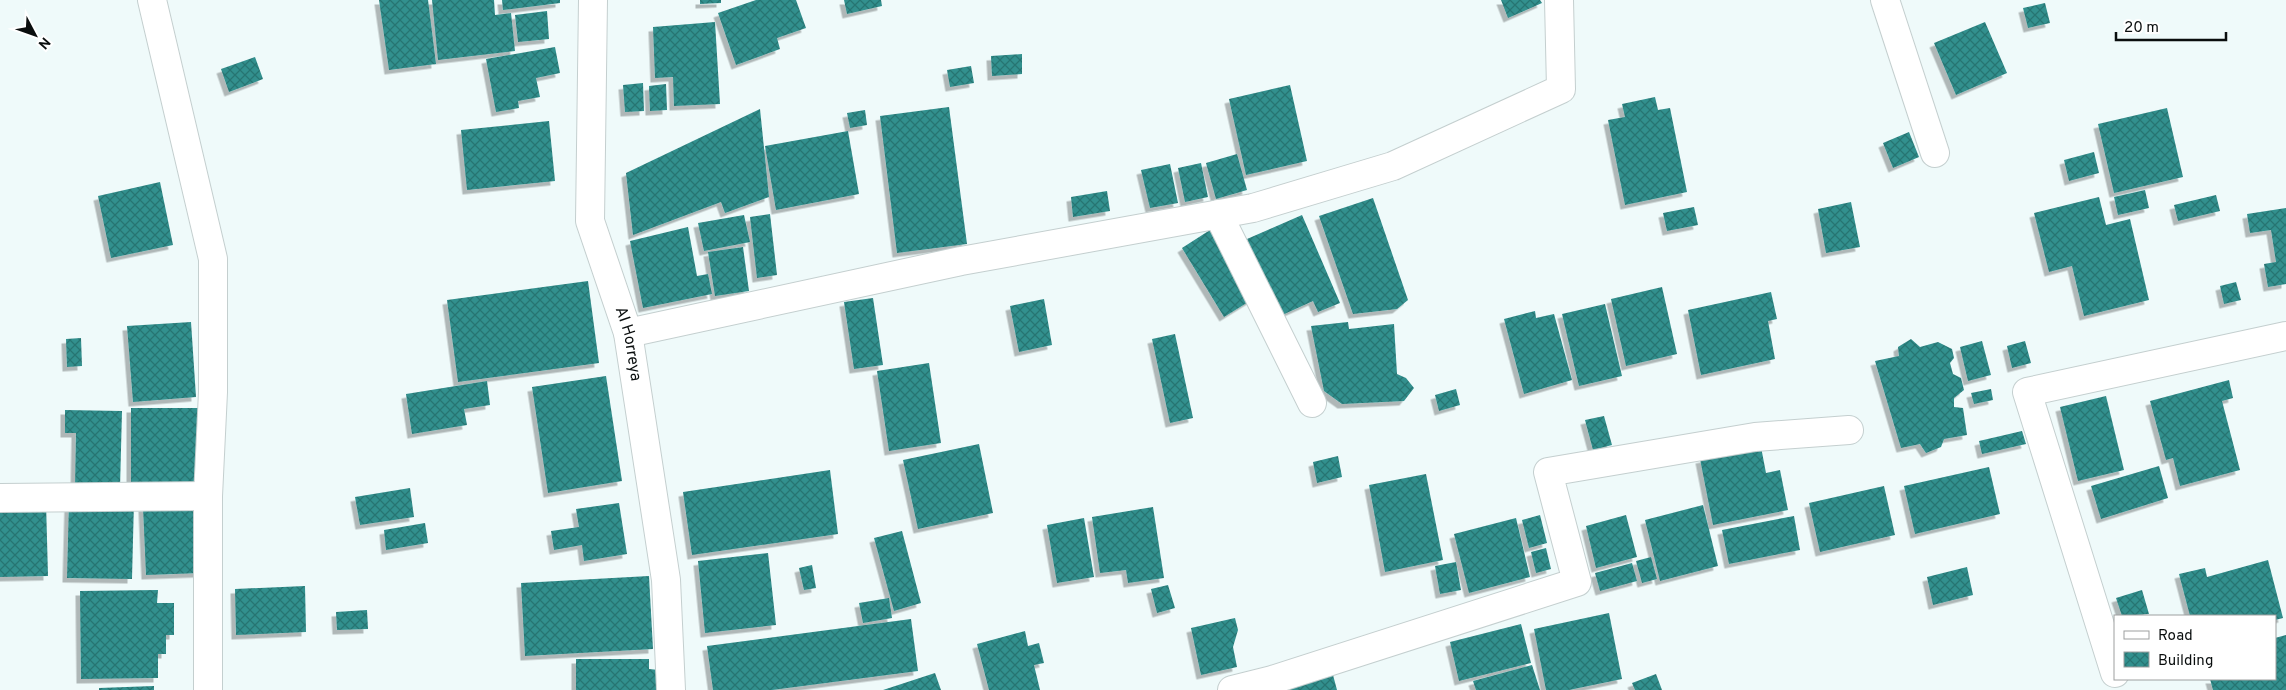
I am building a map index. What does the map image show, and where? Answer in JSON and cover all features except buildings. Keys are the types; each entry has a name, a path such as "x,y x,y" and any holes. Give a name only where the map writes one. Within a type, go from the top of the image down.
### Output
{"street":[{"path":"152,0 213,259 213,392 208,496 208,690"},
{"name":"Al Horreya","path":"593,0 590,221 628,333 666,580 671,690"},
{"path":"628,333 961,261 1252,208 1393,166 1561,89 1559,0"},
{"path":"1886,0 1934,153"},
{"path":"1218,214 1312,403"},
{"path":"2114,670 2027,392 2286,336"},
{"path":"1232,690 1272,680 1578,582 1548,472 1755,437 1850,430"},
{"path":"0,498 208,496"}]}
